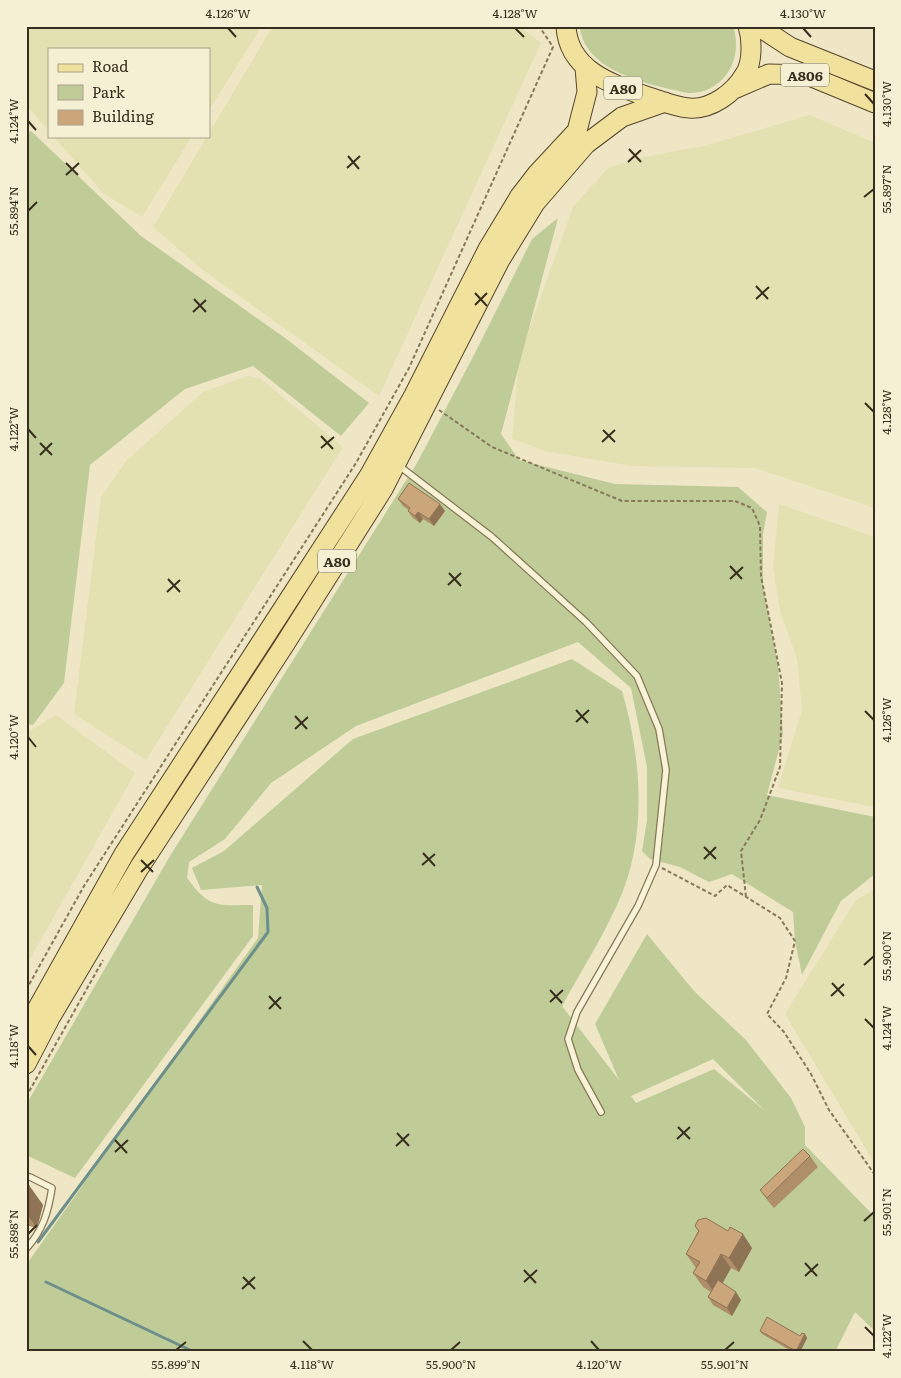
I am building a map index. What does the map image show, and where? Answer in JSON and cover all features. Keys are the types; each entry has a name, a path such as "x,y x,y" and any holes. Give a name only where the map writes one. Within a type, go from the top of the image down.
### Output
{"main road":[{"name":"A80","path":"566,26 566,36 572,51 585,67 607,82 690,109 714,104 733,89 746,73 751,38 748,26"},
{"name":"A806","path":"758,26 790,47 875,81"},
{"name":"A80","path":"26,1064 50,1018 139,868 284,646 383,489 389,459 414,395 488,249 520,196 537,174 577,131 588,92 585,67"},
{"name":"A806","path":"733,89 770,74 808,75 875,103"},
{"name":"A80","path":"26,1028 124,854 428,403 500,260 536,203 586,144 622,117 665,102"}],"lane":[{"path":"389,459 492,537 586,622 637,676 659,730 666,770 656,865 638,906 577,1012 568,1039 578,1070 601,1112"},
{"path":"26,1249 38,1236 48,1214 52,1188 30,1177"}],"path":[{"path":"26,990 84,886 356,463 409,368 553,47 539,26"},
{"path":"428,403 492,447 622,500 735,501 752,508 760,526 761,576 782,693 780,767 760,820 741,852 746,897"},
{"path":"656,865 715,896 727,885 780,918 795,941 786,978 767,1014 784,1032 811,1074 829,1110 875,1175"}],"shaded area":[{"path":"26,26 262,26 210,108 210,48 48,48 48,130 26,105"},
{"path":"273,26 519,26 541,43 379,396 203,270 153,227 206,138 210,138 210,132"},
{"path":"810,115 875,143 875,508 755,468 632,466 545,451 512,439 519,358 573,207 608,168 643,157 704,146"},
{"path":"55,138 191,138 142,217 104,194"},
{"path":"248,376 260,378 343,447 146,760 74,714 101,497 126,461 203,392"},
{"path":"779,504 875,537 875,807 778,788 802,710 797,659 780,611 773,568"},
{"path":"56,715 135,773 26,966 26,733"},
{"path":"875,889 875,1164 785,1014 856,900"}],"green space":[{"path":"580,26 733,26 736,38 736,51 728,72 721,81 712,88 701,92 688,93 638,80 621,74 606,65 593,55 584,42"},
{"path":"31,131 141,236 285,338 369,403 341,436 253,366 185,389 90,465 64,683 33,725 26,724 26,133"},
{"path":"558,218 501,434 519,460 615,484 738,487 767,512 763,534 763,586 778,665 783,734 767,795 875,817 875,874 841,901 802,975 795,941 793,912 732,874 709,882 680,867 650,859 642,851 647,820 647,767 631,688 578,642 356,726 271,783 225,839 189,862 187,878 202,895 215,903 222,905 253,905 253,936 75,1178 26,1155 26,1105 170,856 417,463 532,239"},
{"path":"572,659 622,691 634,744 639,799 634,853 627,880 611,918 562,1006 619,1080 595,1024 647,934 694,991 746,1040 791,1098 805,1127 805,1145 875,1217 875,1331 855,1312 835,1352 26,1352 26,1265 258,938 262,885 201,890 192,868 224,851 353,739","holes":["713,1059 764,1110 714,1069 636,1103 631,1096"]}],"building":[{"path":"409,483 440,504 429,519 418,512 415,516 408,511 410,508 398,499"},
{"path":"803,1149 810,1156 767,1198 760,1190"},
{"path":"706,1218 728,1231 730,1227 743,1234 729,1258 721,1254 706,1281 693,1273 700,1262 686,1254 699,1231 695,1226 698,1220"},
{"path":"718,1280 736,1292 727,1308 708,1297"},
{"path":"767,1317 800,1336 802,1333 805,1334 796,1351 760,1331"}],"waterway":[{"path":"38,1242 268,932 267,908 257,887"},
{"path":"46,1282 194,1352"}]}
